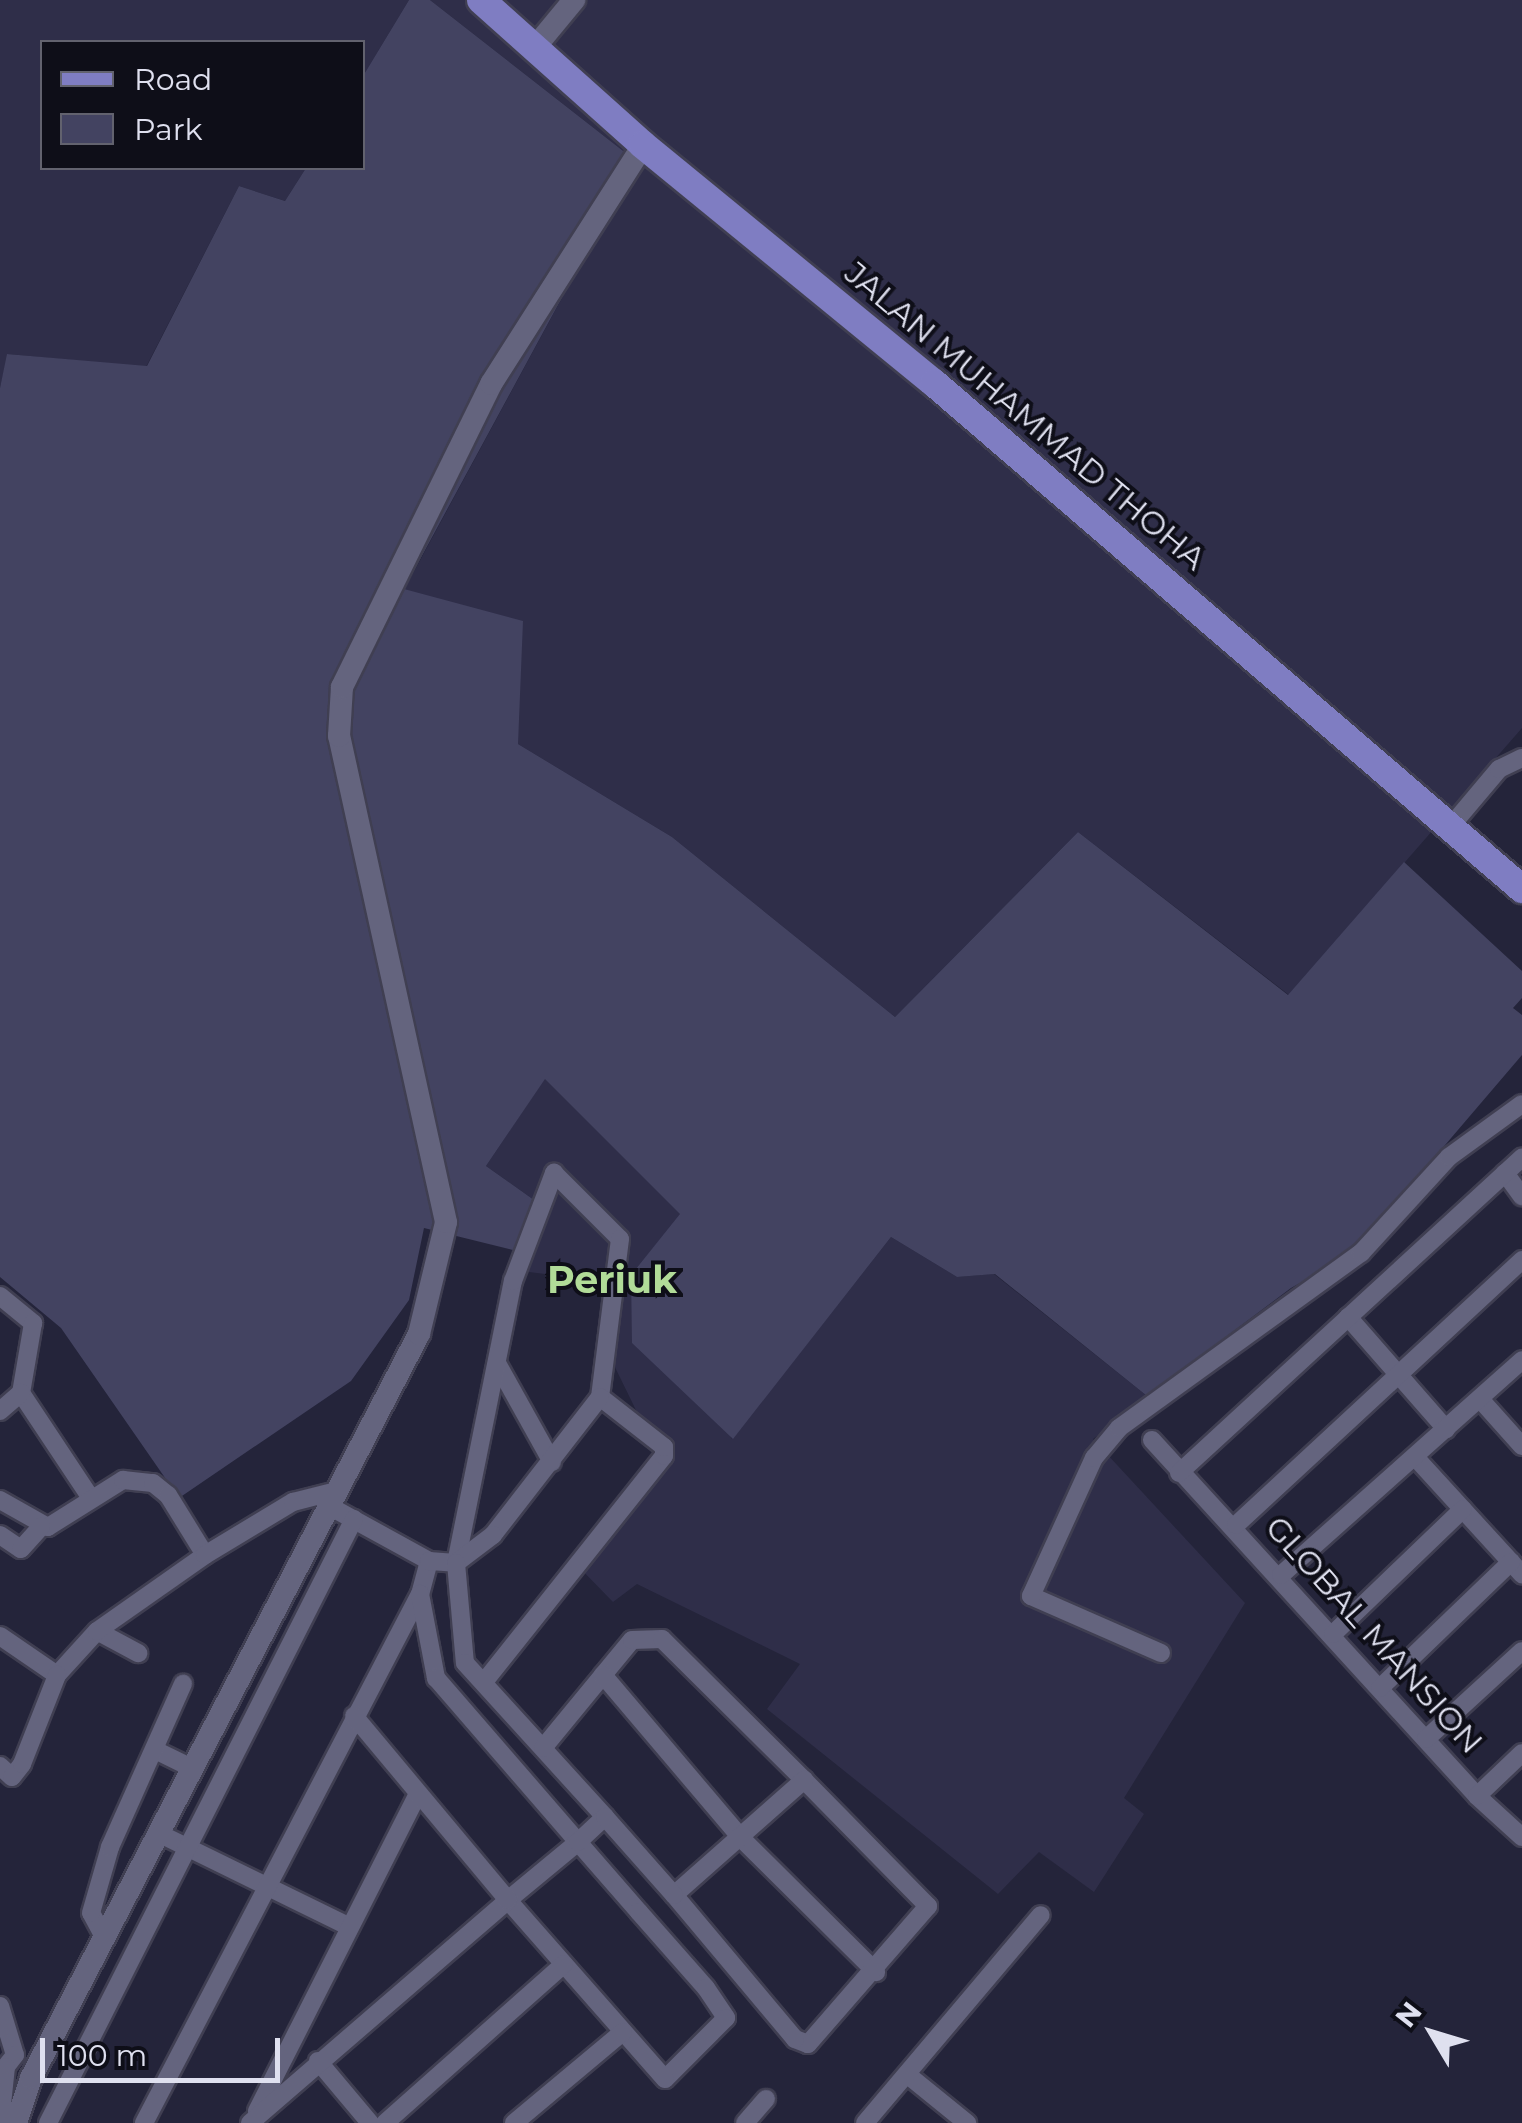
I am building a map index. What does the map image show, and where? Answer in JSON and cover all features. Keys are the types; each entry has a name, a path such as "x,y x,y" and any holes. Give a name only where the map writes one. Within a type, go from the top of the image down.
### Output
{"main road":[{"name":"JALAN MUHAMMAD THOHA","path":"481,0 643,144 934,383 1522,889"}],"street":[{"path":"536,46 574,0"},
{"path":"16,2123 104,1937 419,1334 446,1222 338,736 342,686 491,384 643,144"},
{"path":"1450,826 1499,769 1522,758"},
{"path":"1161,1653 1031,1596 1094,1458 1119,1428 1361,1253 1449,1157 1522,1104"},
{"path":"1180,1473 1522,1158"},
{"path":"1505,1173 1522,1196"},
{"path":"0,1766 12,1777 22,1764 57,1675 97,1631 204,1555 293,1502 333,1499 354,1519 429,1561 456,1563 493,1536 600,1397 620,1239 554,1174 513,1280 456,1563 465,1663 802,2044 816,2042 925,1913 926,1898 662,1638 632,1640 542,1748"},
{"path":"1236,1526 1522,1260"},
{"path":"0,1296 33,1323 21,1393 0,1411"},
{"path":"1348,1317 1446,1429"},
{"path":"1281,1575 1522,1360"},
{"path":"498,1365 552,1462"},
{"path":"21,1393 90,1497"},
{"path":"484,1682 664,1456 664,1446 600,1397"},
{"path":"1480,1399 1522,1446"},
{"name":"GLOBAL MANSION","path":"1152,1440 1281,1575 1477,1796 1522,1837"},
{"path":"1380,1688 1517,1568 1415,1457"},
{"path":"0,1534 21,1549 41,1528 124,1480 153,1483 168,1496 204,1555"},
{"path":"0,1500 41,1528"},
{"path":"1333,1634 1462,1509"},
{"path":"48,2123 90,2028 354,1519"},
{"path":"144,2123 420,1594 429,1561"},
{"path":"354,1716 665,2079 726,2018 436,1678 420,1594"},
{"path":"97,1631 138,1653"},
{"path":"0,1636 57,1675"},
{"path":"1426,1740 1522,1650"},
{"path":"603,1675 742,1839 876,1972"},
{"path":"104,1937 91,1914 110,1847 183,1684"},
{"path":"155,1750 194,1769"},
{"path":"1477,1796 1522,1753"},
{"path":"674,1895 742,1839 804,1780"},
{"path":"251,2122 418,1794"},
{"path":"251,2122 604,1817"},
{"path":"160,1834 269,1883 348,1926"},
{"path":"865,2123 909,2076 1040,1915"},
{"path":"384,2123 564,1964"},
{"path":"0,2006 7,2065 0,2123"},
{"path":"65,2014 90,2028"},
{"path":"514,2123 622,2032"},
{"path":"7,2065 46,2053"},
{"path":"318,2061 370,2123"},
{"path":"909,2076 967,2123"},
{"path":"744,2123 766,2098"}],"shaded area":[{"path":"0,0 409,0 365,73 365,40 40,40 40,170 305,170 285,201 239,186 146,367 8,354 0,388"},
{"path":"430,0 1522,0 1522,728 1289,995 1078,832 895,1017 672,837 518,744 404,590 636,161"},
{"path":"545,1078 681,1214 631,1275 732,1439 891,1237 957,1277 994,1274 1147,1396 1093,1439 1245,1603 1124,1798 1144,1814 1094,1892 1039,1852 998,1894 767,1709 800,1664 637,1584 613,1602 574,1562 658,1455 607,1351 601,1281 529,1272 513,1250 534,1200 486,1166"}],"green space":[{"path":"409,0 430,0 636,161 404,589 523,621 518,744 672,837 895,1017 1078,832 1288,995 1404,862 1522,971 1522,998 1513,1008 1522,1015 1522,1055 1352,1254 1291,1288 1147,1396 995,1274 957,1277 891,1237 733,1439 632,1343 631,1275 680,1214 545,1079 486,1166 534,1200 513,1250 424,1228 409,1300 351,1381 179,1498 61,1328 0,1277 0,388 7,354 147,366 239,186 285,201 305,170 365,170 365,73"}],"district":[{"name":"Periuk","path":"612,1280"}]}
